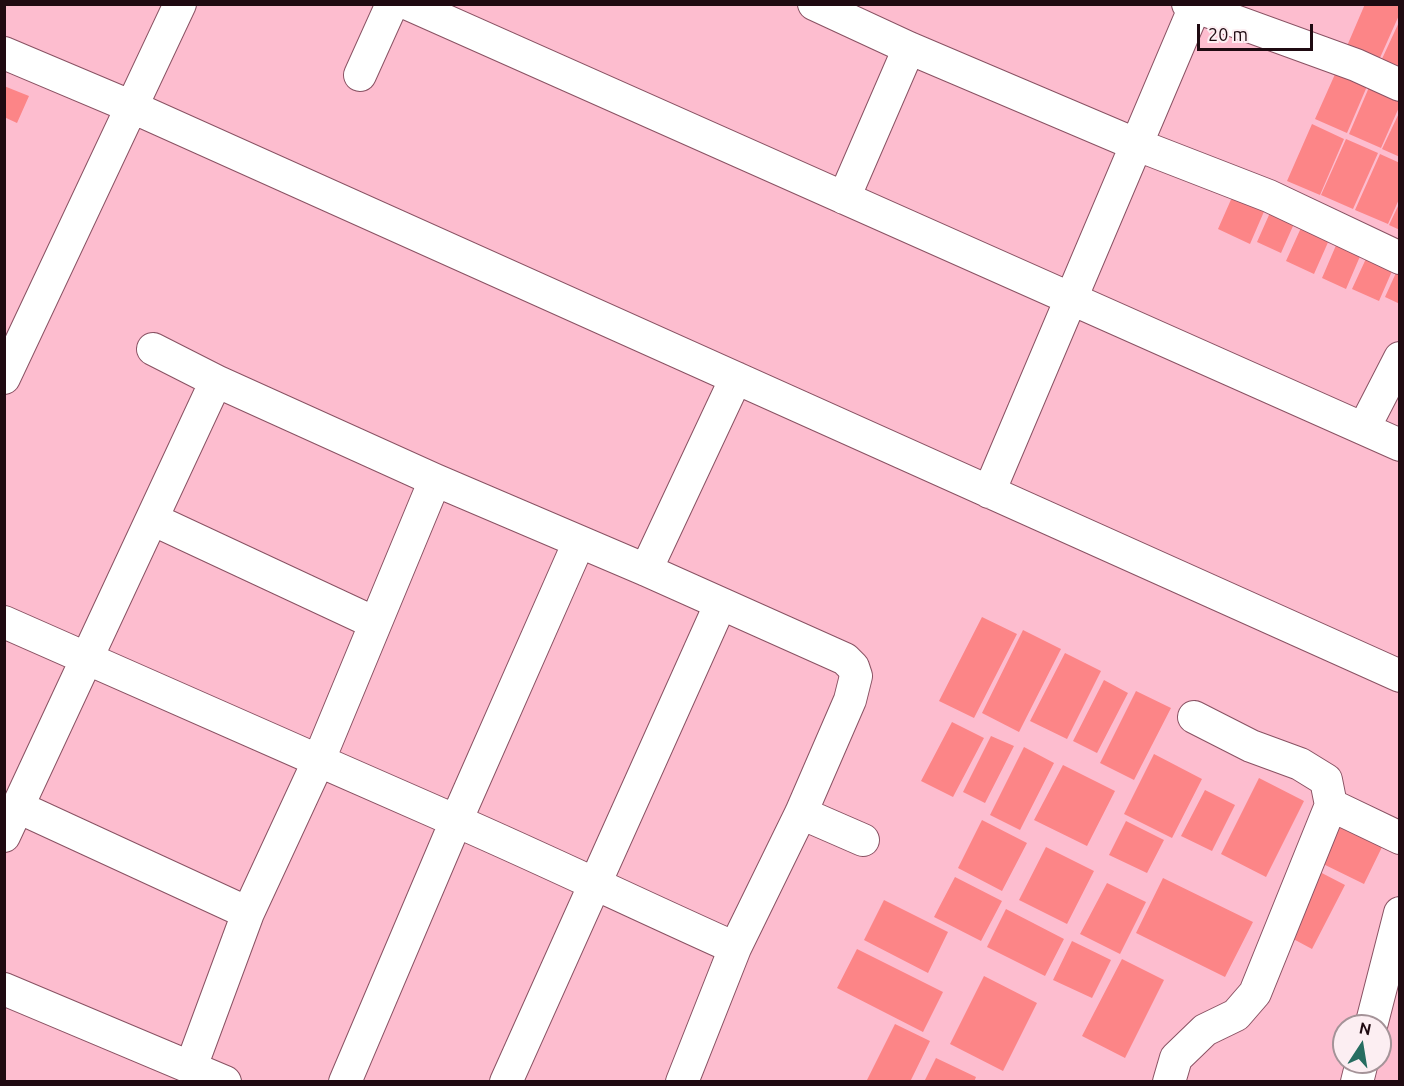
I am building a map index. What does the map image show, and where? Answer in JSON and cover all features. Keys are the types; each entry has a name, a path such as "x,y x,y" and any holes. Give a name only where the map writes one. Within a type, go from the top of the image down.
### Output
{"street":[{"path":"4,378 180,4"},
{"path":"360,75 392,4"},
{"path":"408,4 1400,445"},
{"path":"814,4 909,48 1136,144 1269,196 1400,258"},
{"path":"989,492 1072,299 1193,6 1356,65 1400,85"},
{"path":"844,198 909,48"},
{"path":"4,53 132,108 1400,676"},
{"path":"153,349 216,381 435,480 646,570 845,659 853,667 856,676 850,700 801,813 735,948 682,1082"},
{"path":"1364,428 1400,358"},
{"path":"646,570 736,378"},
{"path":"4,836 216,381"},
{"path":"191,1067 248,913 318,762 435,480"},
{"path":"152,519 375,623"},
{"path":"345,1082 456,821 579,543"},
{"path":"506,1082 720,605"},
{"path":"4,622 456,821 735,948"},
{"path":"1169,1082 1176,1058 1205,1030 1236,1015 1255,993 1331,805 1326,780 1300,764 1251,746 1194,717"},
{"path":"1331,805 1400,838"},
{"path":"18,807 248,913"},
{"path":"801,813 863,840"},
{"path":"1374,1014 1400,914"},
{"path":"4,989 225,1082"}],"building":[{"path":"1365,4 1400,4 1400,13 1379,60 1347,46"},
{"path":"1400,20 1400,70 1381,61"},
{"path":"1340,63 1371,77 1347,133 1315,119"},
{"path":"1373,78 1400,90 1400,105 1381,148 1349,134"},
{"path":"4,86 29,96 17,123 4,117"},
{"path":"1400,111 1400,157 1382,149"},
{"path":"1312,124 1344,139 1320,195 1287,181"},
{"path":"1346,139 1378,153 1353,209 1321,195"},
{"path":"1380,154 1400,163 1400,197 1388,224 1355,210"},
{"path":"1237,186 1269,200 1250,244 1218,229"},
{"path":"1400,202 1400,230 1389,225"},
{"path":"1273,206 1297,217 1281,253 1257,242"},
{"path":"1305,219 1333,231 1314,274 1286,261"},
{"path":"1340,236 1364,247 1346,289 1322,278"},
{"path":"1370,250 1396,262 1379,301 1352,289"},
{"path":"1400,264 1400,304 1385,297"},
{"path":"982,617 1017,634 974,718 939,701"},
{"path":"1023,630 1061,649 1019,732 982,713"},
{"path":"1065,653 1101,671 1067,739 1030,721"},
{"path":"1104,680 1128,693 1097,753 1073,741"},
{"path":"1136,691 1171,708 1134,780 1100,763"},
{"path":"952,722 984,738 953,797 921,781"},
{"path":"991,736 1014,746 985,803 963,792"},
{"path":"1024,747 1054,763 1020,830 990,815"},
{"path":"1154,754 1202,779 1172,838 1124,814"},
{"path":"1063,765 1115,791 1087,846 1034,820"},
{"path":"1259,778 1304,801 1266,877 1221,854"},
{"path":"1205,790 1235,805 1212,851 1181,836"},
{"path":"982,820 1027,843 1002,891 958,868"},
{"path":"1126,821 1164,840 1147,873 1109,855"},
{"path":"1334,821 1383,845 1364,884 1315,860"},
{"path":"1046,847 1094,871 1067,924 1019,900"},
{"path":"1316,870 1345,885 1312,949 1284,934"},
{"path":"955,877 1002,901 981,941 934,917"},
{"path":"1163,878 1253,922 1225,977 1136,933"},
{"path":"1107,883 1146,902 1120,954 1080,934"},
{"path":"884,900 948,932 928,973 864,940"},
{"path":"1006,909 1064,939 1045,976 987,947"},
{"path":"1072,941 1111,960 1092,998 1053,980"},
{"path":"857,949 943,992 923,1032 837,988"},
{"path":"1122,959 1164,980 1125,1058 1082,1036"},
{"path":"984,976 1037,1003 1003,1071 950,1044"},
{"path":"895,1024 930,1041 910,1082 866,1082"},
{"path":"936,1058 976,1077 974,1082 924,1082"}]}
